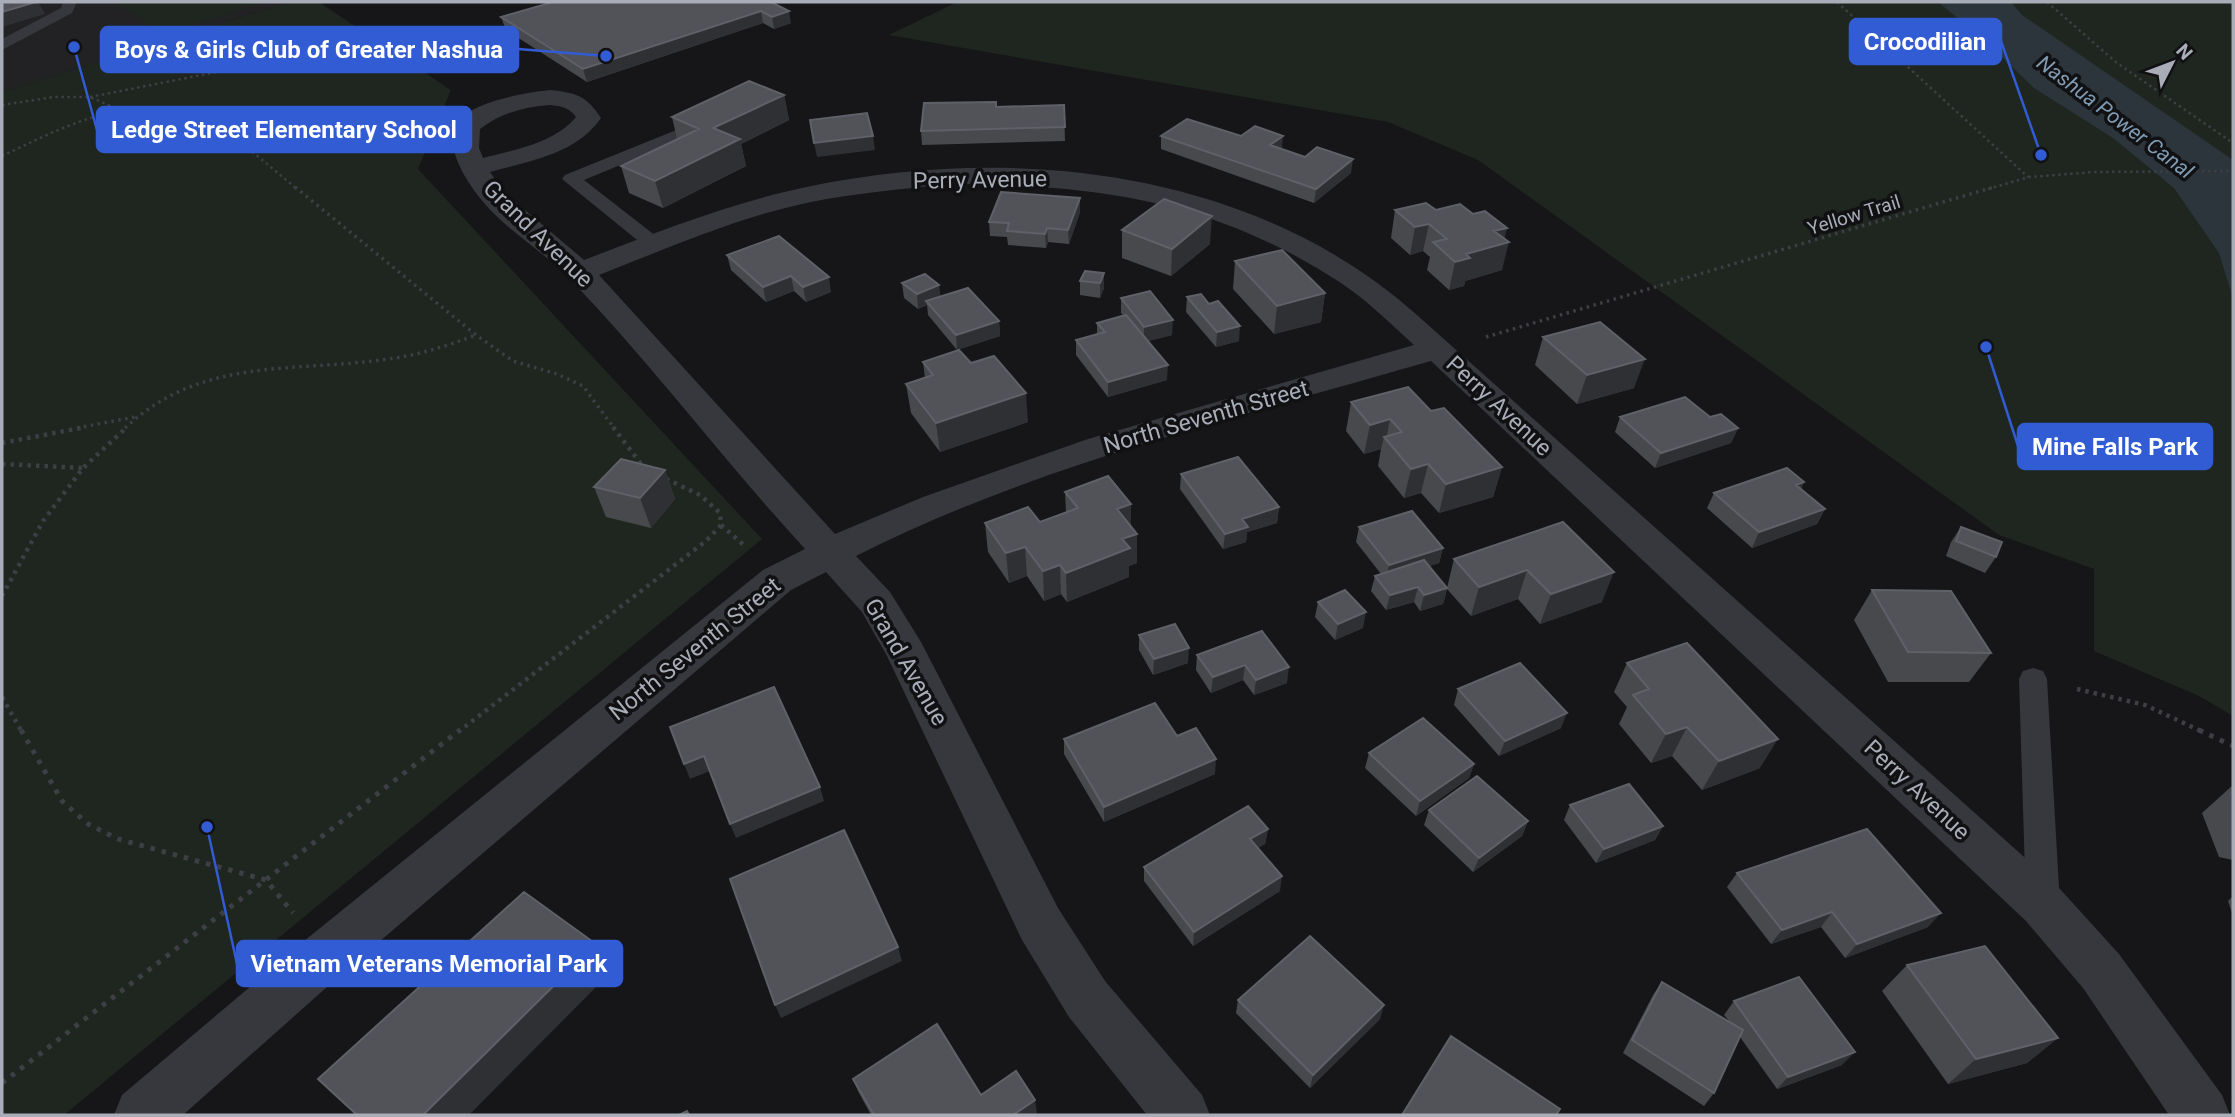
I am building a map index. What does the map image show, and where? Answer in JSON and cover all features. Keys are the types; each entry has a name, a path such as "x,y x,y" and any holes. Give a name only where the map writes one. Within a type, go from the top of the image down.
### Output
{"street":[{"name":"Grand Avenue","path":"474,168 495,199 580,272 638,334 769,487 876,602 906,653 1040,924 1087,999 1182,1115"},
{"name":"Perry Avenue","path":"580,272 758,208 811,194 859,186 998,175 1083,181 1190,202 1289,239 1353,278 1437,349 2043,905 2101,971 2202,1115"},
{"name":"North Seventh Street","path":"142,1115 327,954 777,580 830,551 942,502 1083,453 1437,349"}],"lane":[{"path":"2,45 67,10 70,2"},
{"path":"654,244 571,179 701,125"},
{"path":"2033,679 2043,905"}],"path":[{"path":"1837,2 2029,177"},
{"path":"2047,2 2117,63 2233,144"},
{"path":"2,105 54,97 90,97 222,71 301,71 388,58 478,63"},
{"path":"90,97 122,111"},
{"path":"2,156 85,121 122,111 159,109 187,113 223,131 248,149 476,335 513,361 557,374 583,387 641,464 650,470"},
{"path":"248,149 284,140 329,142"},
{"name":"Yellow Trail","path":"1437,349 1556,318 2029,177 2094,172 2233,171"},
{"path":"2,596 43,521 83,468 137,417 164,397 213,378 257,370 423,354 476,335"},
{"path":"2,443 137,417"},
{"path":"2,464 83,468"},
{"path":"660,475 700,495 720,513 721,524 755,555"},
{"path":"2,1083 695,550 721,524"},
{"path":"2033,679 2145,705 2233,746"},
{"path":"2,697 62,801 88,824 118,839 266,880 327,954"}],"shaded area":[{"path":"2,2 289,2 2,92"},
{"path":"114,2 265,2 164,35"},
{"path":"289,2 319,2 451,90 418,169 762,539 64,1115 2,1115 2,92"},
{"path":"957,2 2233,2 2233,716 2199,696 2094,651 2094,569 1999,535 1478,160 1388,122 889,35"}],"water":[{"name":"Nashua Power Canal","path":"1938,2 2011,2 2022,15 2233,160 2233,298 2219,253 2174,188 2113,138 2034,88 1981,37"}],"building":[{"path":"2,2 36,2 2,12"},
{"path":"553,2 771,2 789,11 772,17 761,11 583,69 501,17"},
{"path":"749,81 784,95 713,128 740,139 655,181 621,166 699,129 672,117"},
{"path":"996,102 996,107 1064,105 1065,127 921,131 924,103"},
{"path":"867,113 873,136 814,143 810,120"},
{"path":"1187,119 1241,136 1255,126 1283,136 1270,145 1305,157 1317,147 1353,159 1316,189 1161,136"},
{"path":"1001,192 1080,198 1068,230 1047,228 1045,234 1007,231 1009,223 989,222"},
{"path":"1164,199 1212,216 1172,249 1122,230"},
{"path":"1426,203 1436,210 1460,204 1473,214 1485,211 1507,228 1494,231 1509,242 1466,254 1470,258 1455,262 1433,242 1447,239 1429,224 1415,227 1395,210"},
{"path":"779,236 829,277 803,287 791,276 763,287 727,255"},
{"path":"1282,250 1325,293 1277,306 1235,261"},
{"path":"1085,271 1104,273 1100,283 1080,281"},
{"path":"925,274 939,285 917,294 902,283"},
{"path":"968,288 999,321 956,335 926,301"},
{"path":"1150,291 1173,320 1144,327 1121,298"},
{"path":"1201,294 1209,304 1218,301 1240,326 1217,332 1187,297"},
{"path":"1126,315 1168,365 1108,382 1076,340 1105,332 1097,323"},
{"path":"1600,322 1645,359 1587,375 1543,337"},
{"path":"959,350 971,363 994,356 1026,393 936,423 906,384 933,375 923,362"},
{"path":"1408,387 1431,411 1444,408 1502,467 1446,484 1428,464 1411,469 1384,437 1402,432 1390,419 1370,425 1351,402"},
{"path":"1685,397 1710,417 1721,414 1738,428 1661,453 1620,417"},
{"path":"1238,457 1279,507 1242,519 1248,527 1225,534 1181,474"},
{"path":"621,459 665,470 640,498 594,487"},
{"path":"1787,468 1804,482 1796,485 1825,509 1759,532 1714,493"},
{"path":"1108,476 1131,504 1117,509 1137,534 1122,539 1130,548 1066,573 1060,565 1043,571 1025,547 1006,553 985,523 1028,507 1040,522 1078,508 1065,492"},
{"path":"1412,511 1443,548 1389,565 1359,527"},
{"path":"1563,522 1614,572 1551,594 1527,570 1479,587 1454,559"},
{"path":"1961,527 2002,542 1996,557 1956,541"},
{"path":"1424,560 1447,588 1424,595 1418,587 1390,595 1375,576"},
{"path":"1345,590 1366,612 1338,624 1318,602"},
{"path":"1872,590 1951,591 1991,653 1908,652"},
{"path":"1175,624 1189,648 1154,659 1139,635"},
{"path":"1262,631 1289,667 1256,680 1245,665 1213,677 1197,655"},
{"path":"1687,643 1778,739 1719,761 1687,727 1666,734 1633,695 1649,689 1627,663"},
{"path":"1520,663 1567,713 1505,741 1458,689"},
{"path":"774,687 820,787 730,824 704,756 684,764 670,727"},
{"path":"1155,703 1177,736 1196,728 1216,759 1104,807 1064,739"},
{"path":"1423,718 1474,764 1420,801 1369,753"},
{"path":"1477,776 1528,821 1479,858 1429,810"},
{"path":"1629,784 1663,826 1604,849 1570,805"},
{"path":"1248,806 1268,829 1250,839 1282,876 1194,932 1144,867"},
{"path":"1867,829 1941,913 1857,944 1832,912 1782,930 1737,873"},
{"path":"844,830 898,947 775,1005 730,879"},
{"path":"524,892 596,944 423,1115 357,1115 318,1079"},
{"path":"1310,936 1384,1005 1313,1075 1238,1000"},
{"path":"1985,946 2058,1038 1976,1059 1907,965"},
{"path":"1799,977 1855,1052 1788,1077 1734,1001"},
{"path":"1662,982 1743,1030 1714,1093 1632,1040"},
{"path":"937,1024 981,1095 1016,1071 1035,1100 1013,1115 874,1115 853,1079"},
{"path":"1451,1036 1560,1109 1556,1115 1402,1115"}],"place":[{"name":"Ledge Street Elementary School","path":"74,47"},
{"name":"Boys & Girls Club of Greater Nashua","path":"606,56"},
{"name":"Crocodilian","path":"2041,155"},
{"name":"Mine Falls Park","path":"1986,347"},
{"name":"Vietnam Veterans Memorial Park","path":"207,827"}]}
